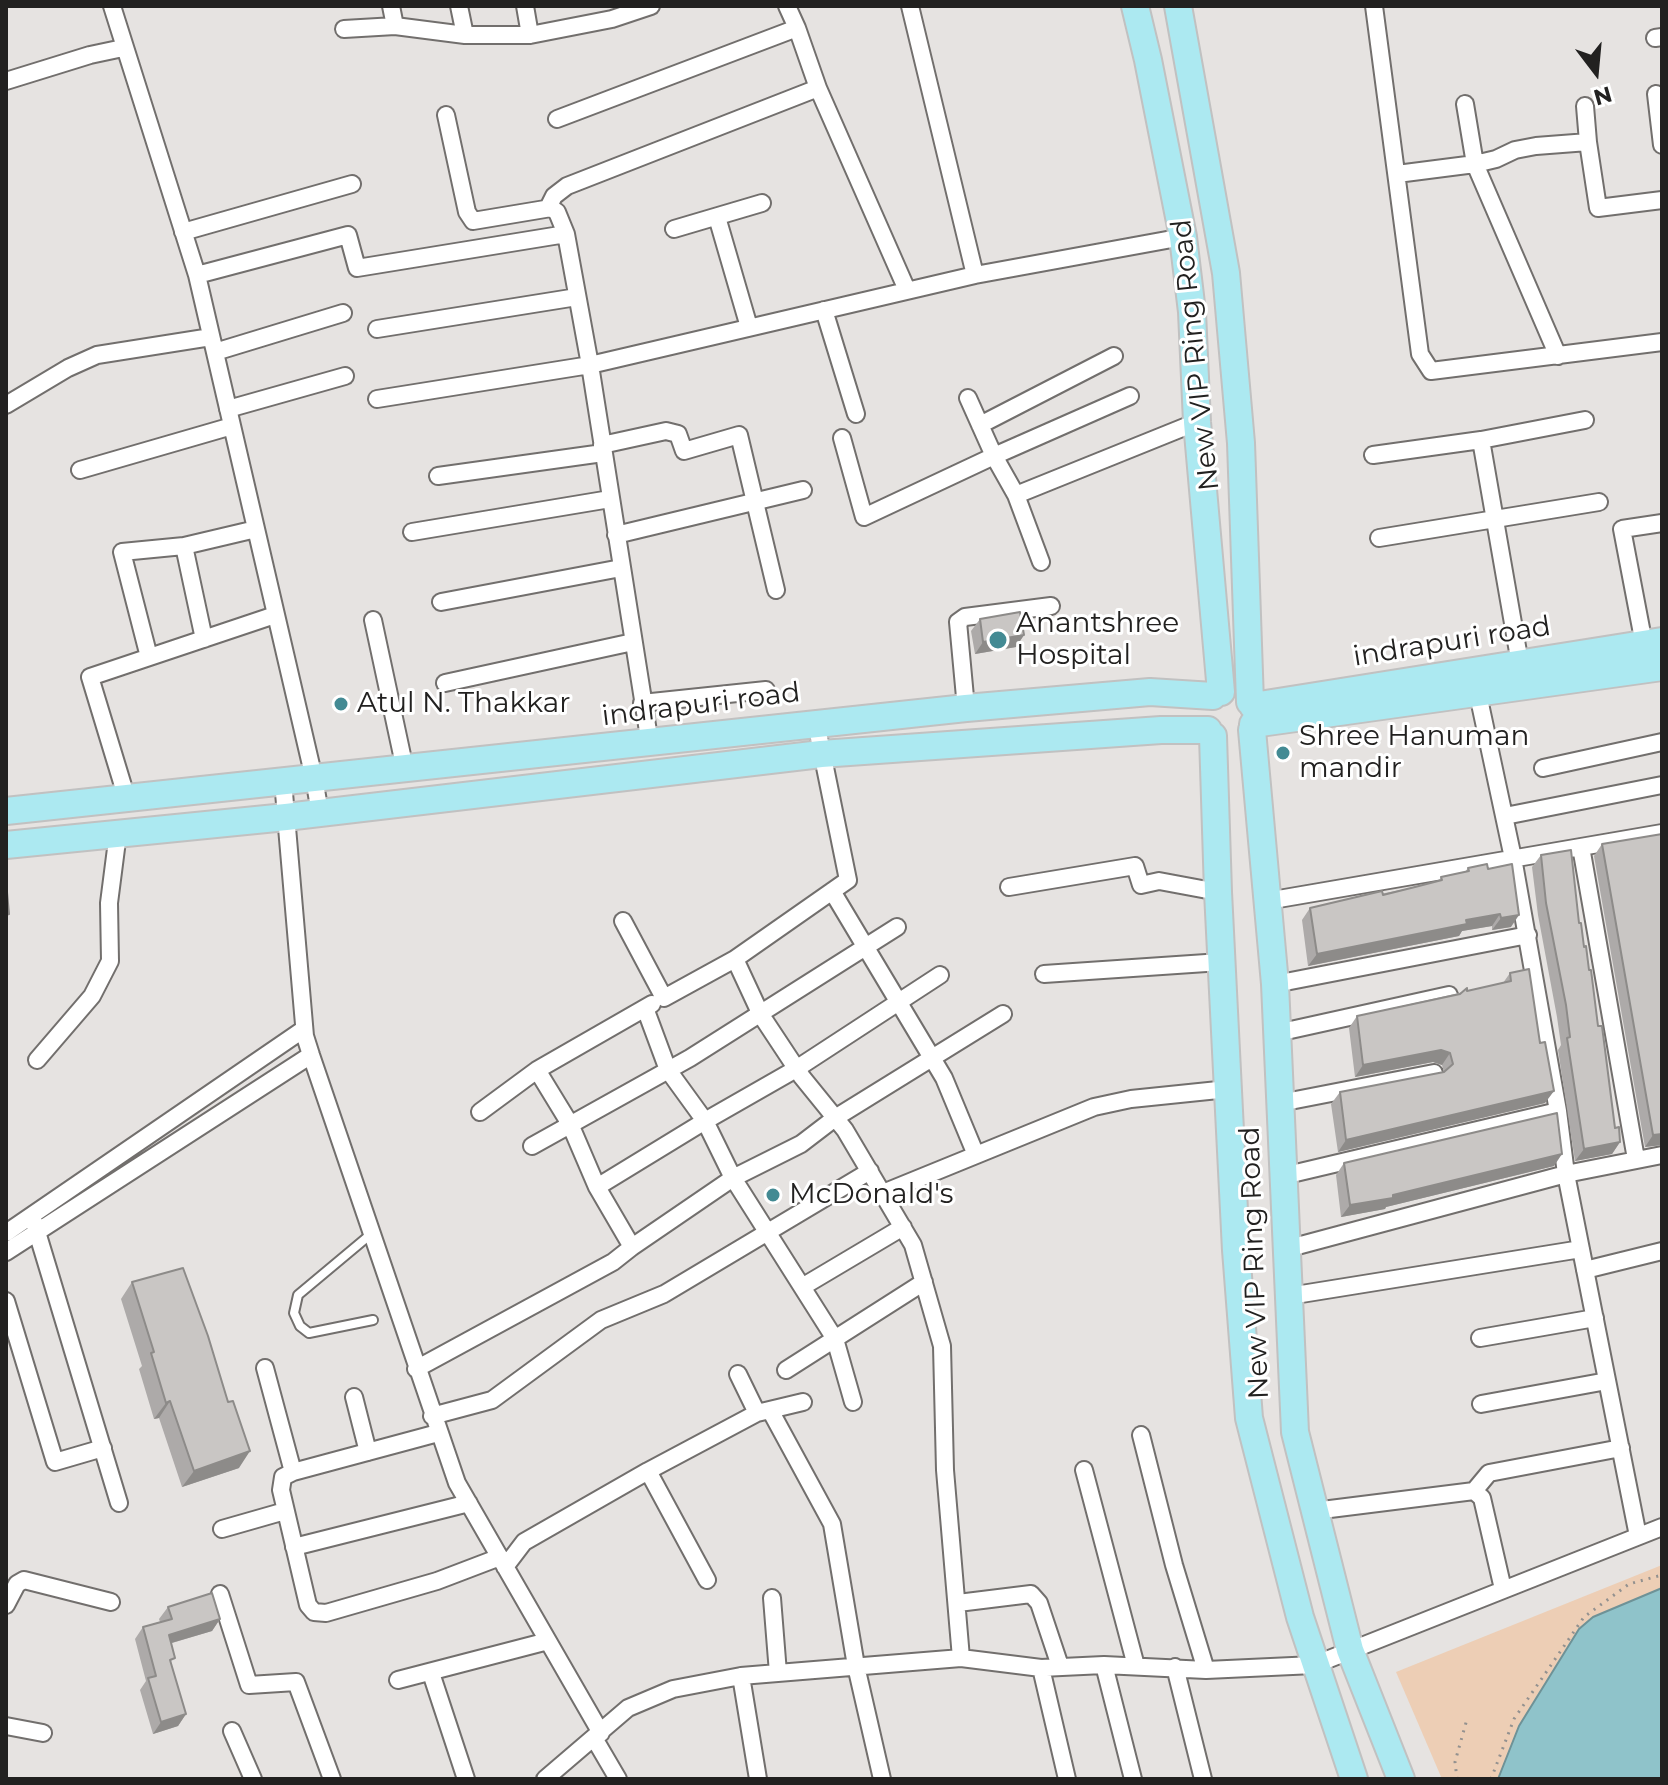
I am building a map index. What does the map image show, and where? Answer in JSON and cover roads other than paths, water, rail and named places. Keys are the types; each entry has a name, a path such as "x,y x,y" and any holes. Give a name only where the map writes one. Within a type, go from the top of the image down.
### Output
{"main road":[{"name":"New VIP Ring Road","path":"1135,6 1183,237 1192,312 1217,694"},
{"name":"New VIP Ring Road","path":"1178,6 1226,273 1241,443 1252,715 1275,984 1295,1432 1350,1650 1401,1779"},
{"name":"indrapuri road","path":"1252,715 1522,675 1653,643"},
{"name":"indrapuri road","path":"1522,675 1662,667"},
{"name":"indrapuri road","path":"6,811 966,708 1150,692 1217,694"},
{"path":"6,845 286,817 821,754 1161,730 1210,733 1228,742 1237,741 1252,715 1241,693 1217,694 1205,707 1203,715 1210,733"},
{"name":"New VIP Ring Road","path":"1210,733 1236,1250 1249,1418 1300,1617 1354,1779"}],"street":[{"path":"112,6 197,275 320,813"},
{"path":"391,6 395,26"},
{"path":"459,6 465,35"},
{"path":"525,6 530,35"},
{"path":"344,29 395,26 465,35 530,35 610,12 651,6"},
{"path":"787,6 818,88 907,290"},
{"path":"910,6 975,275"},
{"path":"1374,6 1420,354 1431,371 1662,342"},
{"path":"557,119 797,28"},
{"path":"6,81 123,48"},
{"path":"548,208 554,196 567,186 818,88"},
{"path":"1656,94 1662,145"},
{"path":"1465,104 1475,164 1558,356"},
{"path":"1585,106 1598,208 1662,200"},
{"path":"446,115 467,212 473,221 548,208 557,212 566,234 650,744"},
{"path":"1397,174 1475,164 1515,150 1588,142"},
{"path":"183,232 352,184"},
{"path":"674,229 762,203"},
{"path":"717,217 749,327"},
{"path":"197,275 348,235 357,268 566,234"},
{"path":"377,399 590,365 975,275 1183,237"},
{"path":"377,329 577,297"},
{"path":"824,310 856,414"},
{"path":"6,405 68,368 97,355 213,345 343,313"},
{"path":"980,425 1114,356"},
{"path":"80,470 345,376"},
{"path":"842,438 864,517 1130,396"},
{"path":"968,398 994,456 1016,495 1041,562"},
{"path":"1373,455 1481,440 1585,420"},
{"path":"1016,495 1197,422"},
{"path":"438,476 603,449 666,431 678,434 684,451 739,435 776,590"},
{"path":"1481,440 1522,675"},
{"path":"616,535 803,490"},
{"path":"412,532 610,499"},
{"path":"1379,538 1599,502"},
{"path":"1653,643 1622,529 1662,523"},
{"path":"149,657 122,552 184,546 256,529"},
{"path":"184,546 204,639"},
{"path":"441,602 621,568"},
{"path":"966,708 957,627 961,619 1051,606"},
{"path":"127,799 90,677 275,615"},
{"path":"373,620 405,769"},
{"path":"445,683 633,642"},
{"path":"1476,682 1528,935 1566,1174 1638,1536"},
{"path":"642,703 766,690"},
{"path":"480,1112 537,1070 735,959 848,880 816,723"},
{"path":"1543,768 1662,742"},
{"path":"283,781 304,1029 416,1369 457,1483 548,1641 618,1779"},
{"path":"1505,816 1662,785"},
{"path":"37,1060 92,996 110,961 109,903 118,833"},
{"path":"1267,901 1662,833"},
{"path":"1581,847 1636,1159"},
{"path":"1009,887 1135,866 1141,885 1159,881 1218,892"},
{"path":"832,891 944,1078 976,1155"},
{"path":"623,921 664,998"},
{"path":"532,1146 761,1015 897,927"},
{"path":"1275,984 1528,935"},
{"path":"735,959 761,1015 796,1069 835,1118 913,1245 942,1346 945,1470 961,1658"},
{"path":"1044,974 1221,962"},
{"path":"597,1187 796,1069 940,975"},
{"path":"1277,1033 1449,995"},
{"path":"645,1008 668,1070 705,1121 733,1178 835,1339 853,1402"},
{"path":"416,1369 613,1262 733,1178 801,1144 835,1118 1003,1014"},
{"path":"6,1252 34,1223 304,1029"},
{"path":"6,1233 34,1223 311,1055"},
{"path":"537,1070 570,1124 597,1187 632,1247"},
{"path":"1280,1103 1434,1073"},
{"path":"883,1193 1111,1102 1228,1089"},
{"path":"1283,1176 1558,1111"},
{"path":"1286,1249 1566,1174 1662,1155"},
{"path":"432,1416 492,1400 601,1320 664,1294 870,1171"},
{"path":"34,1223 119,1503"},
{"path":"802,1287 903,1227"},
{"path":"1289,1296 1581,1249"},
{"path":"1585,1270 1662,1251"},
{"path":"786,1370 924,1282"},
{"path":"6,1301 55,1462 103,1448"},
{"path":"1480,1338 1595,1318"},
{"path":"265,1368 293,1472"},
{"path":"738,1374 832,1524 856,1666 882,1779"},
{"path":"1481,1404 1607,1381"},
{"path":"354,1397 368,1452"},
{"path":"438,1433 283,1477 281,1490 285,1511 308,1605 314,1612 326,1613 502,1562 524,1542 648,1471 763,1411 803,1402"},
{"path":"1141,1435 1174,1565 1206,1670"},
{"path":"1474,1491 1489,1473 1621,1448"},
{"path":"1084,1470 1136,1666"},
{"path":"648,1471 707,1580"},
{"path":"1314,1511 1474,1491 1482,1498 1503,1589"},
{"path":"294,1547 469,1503"},
{"path":"222,1529 285,1511"},
{"path":"545,1779 628,1708 673,1689 741,1676 961,1658 1041,1668 1104,1665 1206,1670 1314,1665 1662,1527"},
{"path":"6,1605 17,1584 24,1580 111,1602"},
{"path":"220,1594 249,1685 296,1682 332,1779"},
{"path":"958,1603 1031,1594 1039,1603 1060,1666"},
{"path":"772,1598 778,1673"},
{"path":"398,1680 548,1641"},
{"path":"1104,1665 1133,1779"},
{"path":"1175,1667 1203,1779"},
{"path":"1041,1668 1067,1779"},
{"path":"431,1673 466,1779"},
{"path":"741,1676 758,1779"},
{"path":"6,1726 43,1733"},
{"path":"232,1731 253,1779"}],"lane":[{"path":"371,1234 298,1295 294,1313 300,1326 309,1333 373,1320"}],"water":[{"path":"1662,1588 1662,1779 1498,1779 1519,1726 1579,1629 1593,1617"}],"place":[{"name":"Anantshree Hospital","path":"998,640"},
{"name":"Atul N. Thakkar","path":"341,704"},
{"name":"Shree Hanuman mandir","path":"1283,753"},
{"name":"McDonald's","path":"773,1195"}]}
